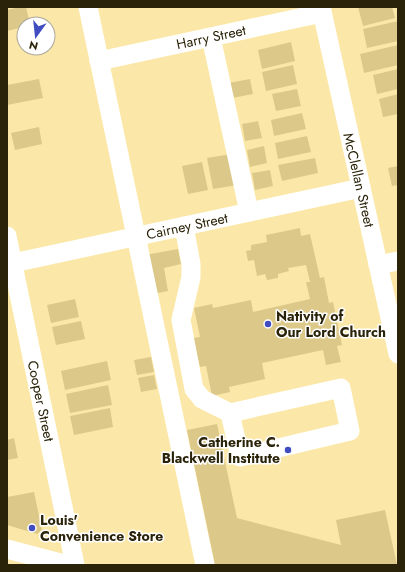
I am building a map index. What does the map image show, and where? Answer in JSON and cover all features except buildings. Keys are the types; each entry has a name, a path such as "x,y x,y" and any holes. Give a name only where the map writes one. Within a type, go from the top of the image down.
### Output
{"street":[{"path":"88,7 205,565"},
{"name":"Harry Street","path":"99,61 211,37 321,10"},
{"name":"McClellan Street","path":"321,10 398,354"},
{"path":"211,37 249,212"},
{"name":"Cairney Street","path":"13,263 361,188"},
{"path":"184,226 192,264 192,277 182,320 194,389 202,399 230,413 341,388 350,431 240,457 230,413"},
{"name":"Cooper Street","path":"7,236 75,565"},
{"path":"378,265 398,261"},
{"path":"7,549 68,565"}],"place":[{"name":"Nativity of Our Lord Church","path":"268,324"},
{"name":"Catherine C. Blackwell Institute","path":"288,450"},
{"name":"Louis' Convenience Store","path":"32,528"}]}
